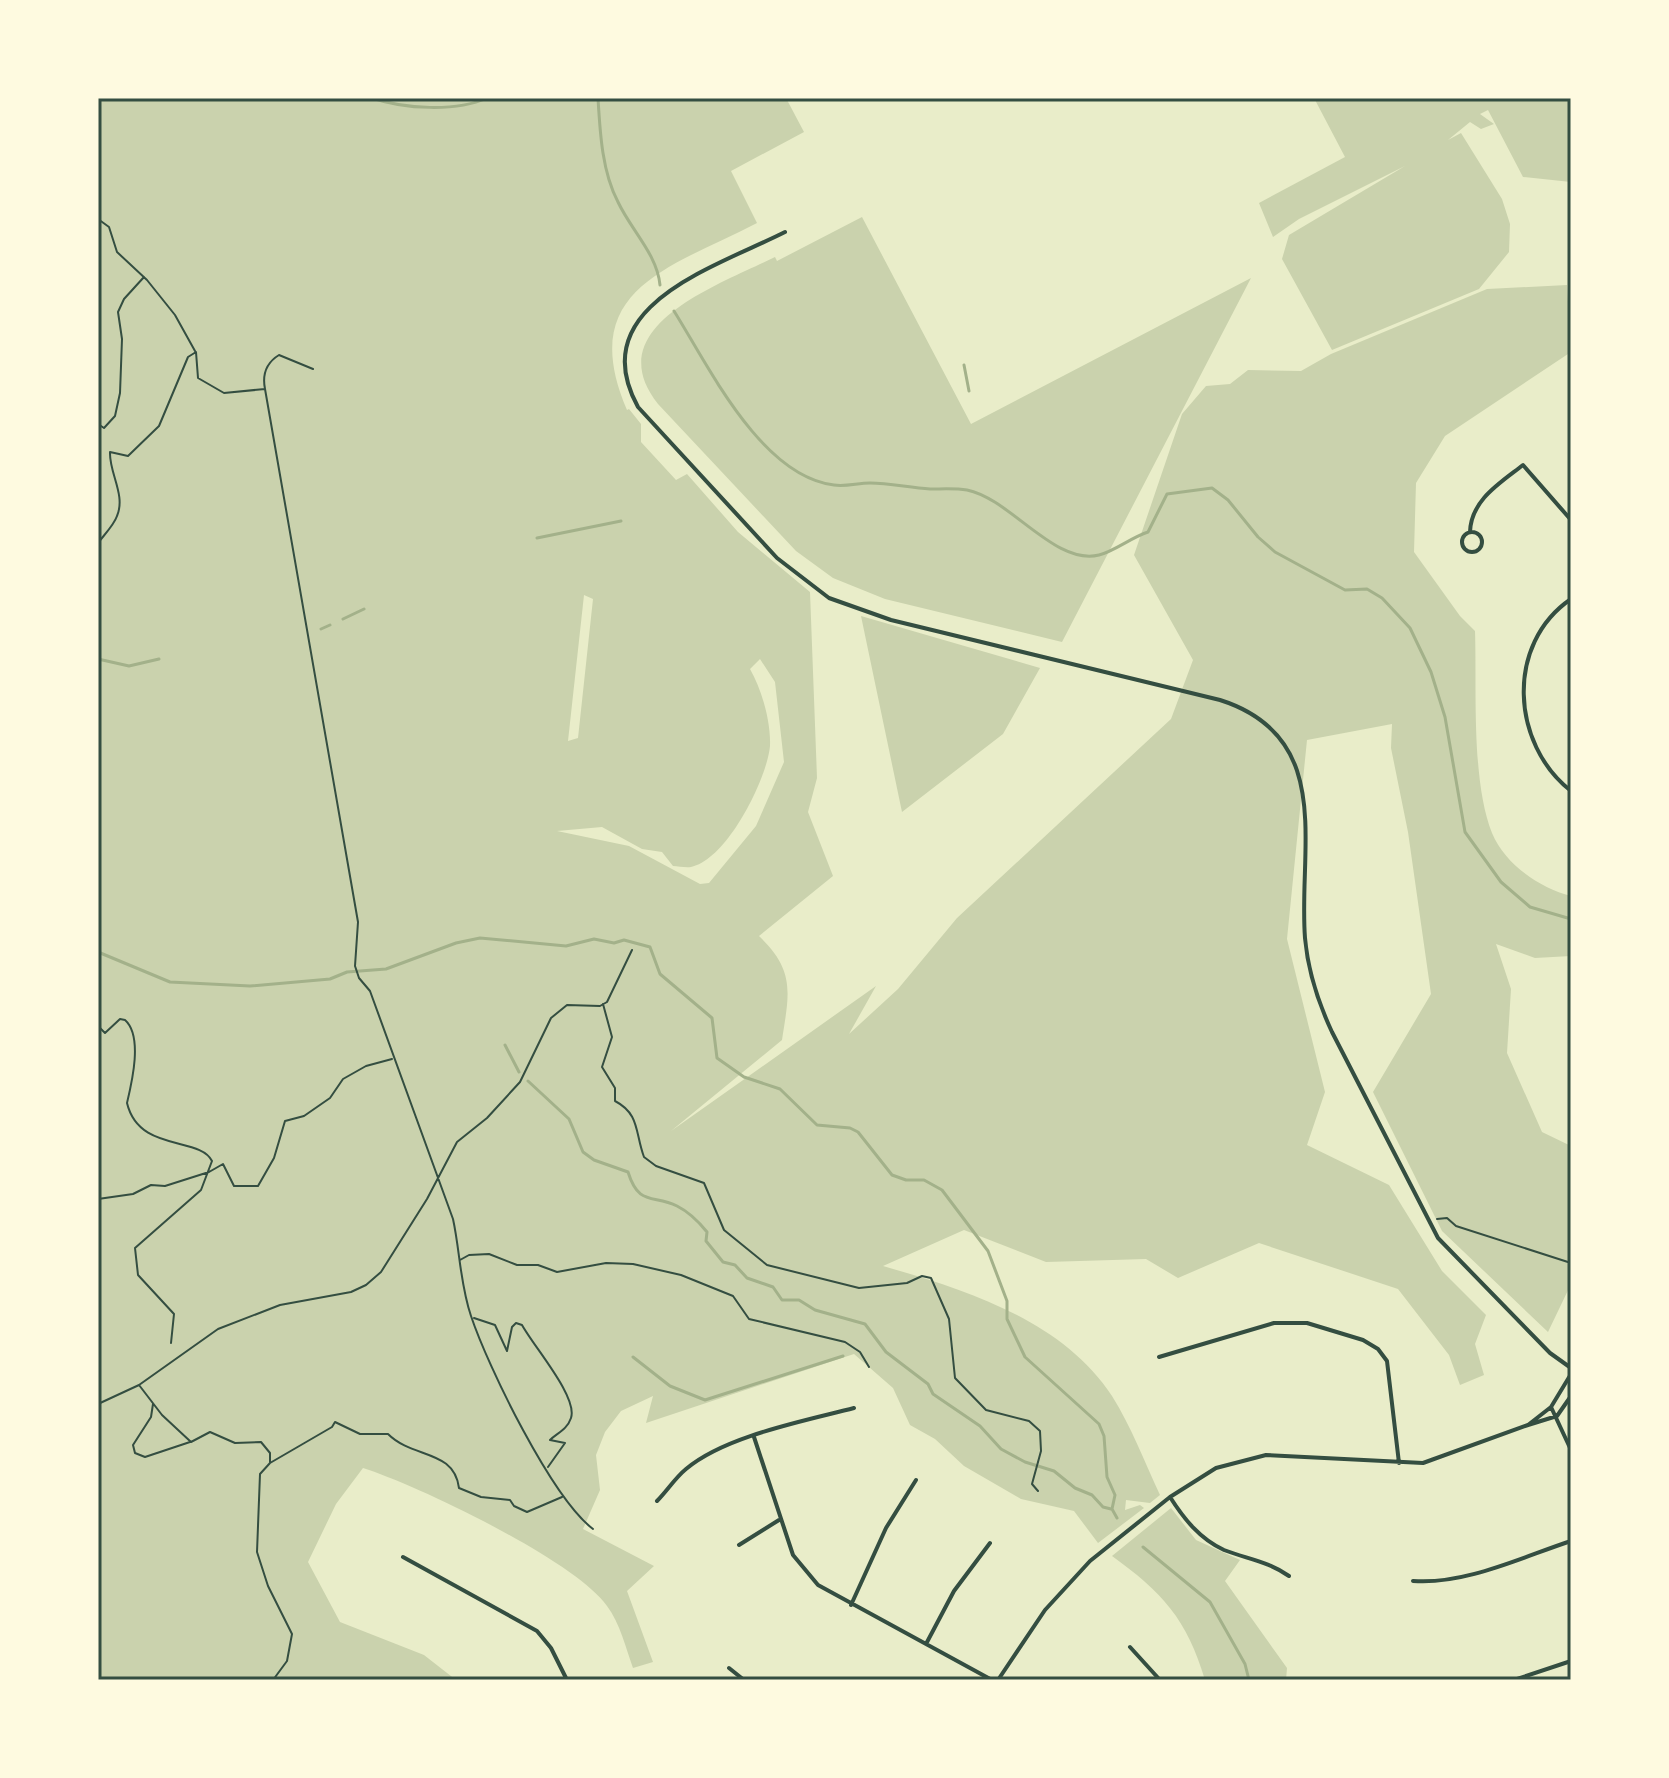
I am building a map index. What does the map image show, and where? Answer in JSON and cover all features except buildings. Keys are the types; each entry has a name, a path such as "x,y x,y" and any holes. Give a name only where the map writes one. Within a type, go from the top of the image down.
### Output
{"street":[{"path":"785,232 667,293 639,316 628,337 623,361 628,387 638,407 777,558 829,598 891,620 1220,700 1251,714 1274,733 1295,762 1304,792 1305,935 1319,1002 1427,1220 1461,1264 1571,1371 1551,1407 1528,1425"},
{"path":"1470,532 1471,518 1481,501 1523,465 1571,520"},
{"path":"1470,532 1479,534 1482,540 1479,549 1473,552 1462,544 1463,537 1470,532"},
{"path":"1571,599 1538,633 1527,656 1523,678 1536,750 1552,774 1571,791"},
{"path":"1159,1357 1274,1323 1307,1323 1363,1340 1378,1349 1387,1361 1399,1463"},
{"path":"754,1437 793,1555 818,1585 850,1606 995,1680 1045,1610 1090,1561 1170,1497 1216,1468 1266,1455 1423,1463 1557,1416 1571,1396"},
{"path":"1551,1407 1571,1450"},
{"path":"657,1501 684,1470 710,1453 854,1408"},
{"path":"850,1606 886,1528 916,1480"},
{"path":"1170,1497 1198,1534 1208,1541 1225,1550 1272,1563 1289,1576"},
{"path":"739,1545 779,1520"},
{"path":"1413,1581 1428,1582 1480,1571 1571,1541"},
{"path":"926,1644 954,1591 990,1543"},
{"path":"403,1557 537,1631 551,1648 567,1680"},
{"path":"1130,1647 1160,1680"},
{"path":"1514,1680 1571,1661"},
{"path":"729,1668 744,1680"}],"path":[{"path":"98,219 109,227 117,252 144,277 175,315 196,352 198,378 224,393 265,389"},
{"path":"98,424 104,428 115,416 122,339 118,312 144,277"},
{"path":"98,543 117,517 120,498 110,465 110,452 128,456 159,426 188,357 196,352"},
{"path":"313,369 279,355 267,367 263,378 358,922 355,966 359,978 370,991 392,1059 454,1223 458,1261 471,1316 498,1380 563,1496 579,1518 593,1529"},
{"path":"98,584 98,616"},
{"path":"98,1404 139,1385 218,1329 280,1305 351,1292 366,1285 381,1272 437,1181 457,1142 487,1118 520,1082 543,1031 558,1011 567,1005 603,1004 614,992 632,950"},
{"path":"603,1004 612,1037 602,1067 615,1088 615,1101 630,1110 638,1125 644,1157 656,1166 704,1183 724,1230 767,1265 859,1288 907,1283 922,1276 931,1278 949,1319 955,1378 986,1410 1035,1425 1042,1439 1032,1484 1038,1491"},
{"path":"98,1026 105,1033 120,1019 130,1023 137,1070 128,1109 151,1137 207,1151 212,1161 201,1190 135,1248 138,1275 174,1314 171,1343"},
{"path":"98,1199 133,1194 151,1185 165,1186 209,1172 223,1164 234,1186 258,1186 274,1158 285,1121 304,1116 330,1098 343,1079 366,1066 392,1059"},
{"path":"1427,1220 1447,1218 1456,1226 1571,1263"},
{"path":"458,1261 469,1255 489,1254 517,1265 538,1265 557,1272 606,1263 633,1264 681,1275 733,1296 749,1319 845,1342 860,1352 869,1367"},
{"path":"471,1316 495,1325 507,1351 512,1327 516,1323 522,1325 553,1375 565,1388 573,1405 571,1417 566,1428 550,1440 565,1443 547,1468"},
{"path":"139,1385 191,1442"},
{"path":"154,1404 151,1417 133,1445 135,1453 145,1457 191,1442 210,1432 235,1443 261,1442 270,1453 270,1463"},
{"path":"273,1680 287,1661 292,1634 268,1586 257,1552 261,1516 259,1480 270,1463 332,1427 335,1422 360,1434 388,1434 402,1446 413,1447 427,1457 448,1462 454,1468 459,1488 481,1497 510,1500 514,1506 527,1512 563,1496"}],"green space":[{"path":"98,98 786,98 804,132 731,171 757,223 664,270 640,288 622,310 613,336 614,369 627,410 641,424 641,442 676,480 687,474 738,532 810,592 817,778 808,812 833,876 759,936 779,961 787,984 782,1040 671,1131 876,986 849,1034 898,989 957,918 1171,719 1193,660 1134,555 1182,414 1206,386 1230,384 1248,370 1301,371 1331,354 1487,289 1567,285 1571,352 1445,436 1416,483 1414,552 1460,616 1475,631 1478,761 1485,811 1492,833 1505,855 1524,873 1547,887 1571,896 1571,956 1535,958 1496,944 1511,989 1507,1053 1542,1132 1571,1146 1571,1284 1548,1332 1442,1231 1373,1092 1431,994 1408,832 1391,748 1392,724 1307,740 1287,939 1325,1092 1307,1145 1389,1185 1442,1271 1486,1315 1475,1344 1484,1375 1460,1385 1449,1355 1398,1289 1259,1243 1178,1278 1146,1259 1046,1262 964,1230 883,1266 979,1298 1039,1328 1067,1347 1112,1396 1160,1495 1150,1503 1126,1500 1125,1510 1140,1505 1144,1508 1098,1543 1074,1511 1021,1499 964,1466 935,1439 910,1425 893,1388 854,1354 646,1423 653,1396 621,1411 605,1432 596,1455 600,1490 583,1529 654,1566 627,1591 653,1662 633,1668 612,1613 590,1588 563,1568 456,1507 363,1468 336,1504 308,1562 340,1622 424,1655 456,1680 98,1680","holes":["584,595 593,599 578,738 568,741","760,659 775,682 784,762 756,826 709,883 700,884 629,846 557,831 602,827 642,849 662,852 673,866 691,867 718,850 743,816 767,760 770,746 767,717 750,669"]},
{"path":"1314,98 1571,98 1571,182 1523,177 1488,110 1480,114 1494,124 1481,129 1470,122 1448,140 1461,133 1502,199 1510,224 1509,252 1479,289 1332,350 1282,259 1289,235 1405,166 1299,219 1273,237 1259,203 1345,157"},
{"path":"862,217 971,424 1251,278 1062,642 885,599 833,578 796,551 658,404 643,376 643,352 654,330 673,311 726,280 775,257 777,261"},
{"path":"861,616 1040,668 1003,734 902,812"},
{"path":"1171,1508 1196,1540 1240,1560 1225,1581 1287,1668 1286,1680 1205,1680 1181,1623 1159,1595 1112,1556"}],"waterway":[{"path":"372,98 399,105 430,107 460,105 487,98"},
{"path":"598,98 608,178 623,212 654,263 660,285"},
{"path":"674,311 740,416 783,462 808,477 834,485 878,483 967,490 1000,506 1050,542 1082,556 1105,553 1148,532 1167,494 1212,488 1228,500 1258,537 1275,552 1345,590 1367,589 1382,598 1410,628 1431,672 1445,717 1465,832 1501,882 1530,907 1571,919"},
{"path":"964,365 969,391"},
{"path":"537,538 621,521"},
{"path":"343,619 364,609"},
{"path":"321,629 330,625"},
{"path":"98,659 129,666 159,659"},
{"path":"98,952 170,982 250,986 330,979 347,972 386,969 456,943 480,938 566,946 594,939 614,943 624,940 650,947 660,974 712,1018 717,1058 744,1077 780,1089 817,1125 850,1128 858,1132 892,1175 906,1180 924,1180 942,1190 988,1251 1007,1301 1007,1319 1025,1357 1099,1424 1104,1436 1107,1477 1115,1495 1112,1509 1117,1518"},
{"path":"505,1045 519,1072"},
{"path":"528,1081 569,1119 583,1152 594,1160 628,1172 642,1195 690,1214 707,1232 706,1241 723,1262 735,1265 747,1278 773,1287 782,1300 799,1300 815,1310 865,1324 886,1352 928,1384 933,1394 980,1426 1001,1449 1025,1462 1054,1471 1075,1488 1092,1495 1103,1507 1111,1509"},
{"path":"633,1357 670,1386 705,1400 843,1356"},
{"path":"1143,1547 1210,1602 1245,1664 1249,1680"}]}
